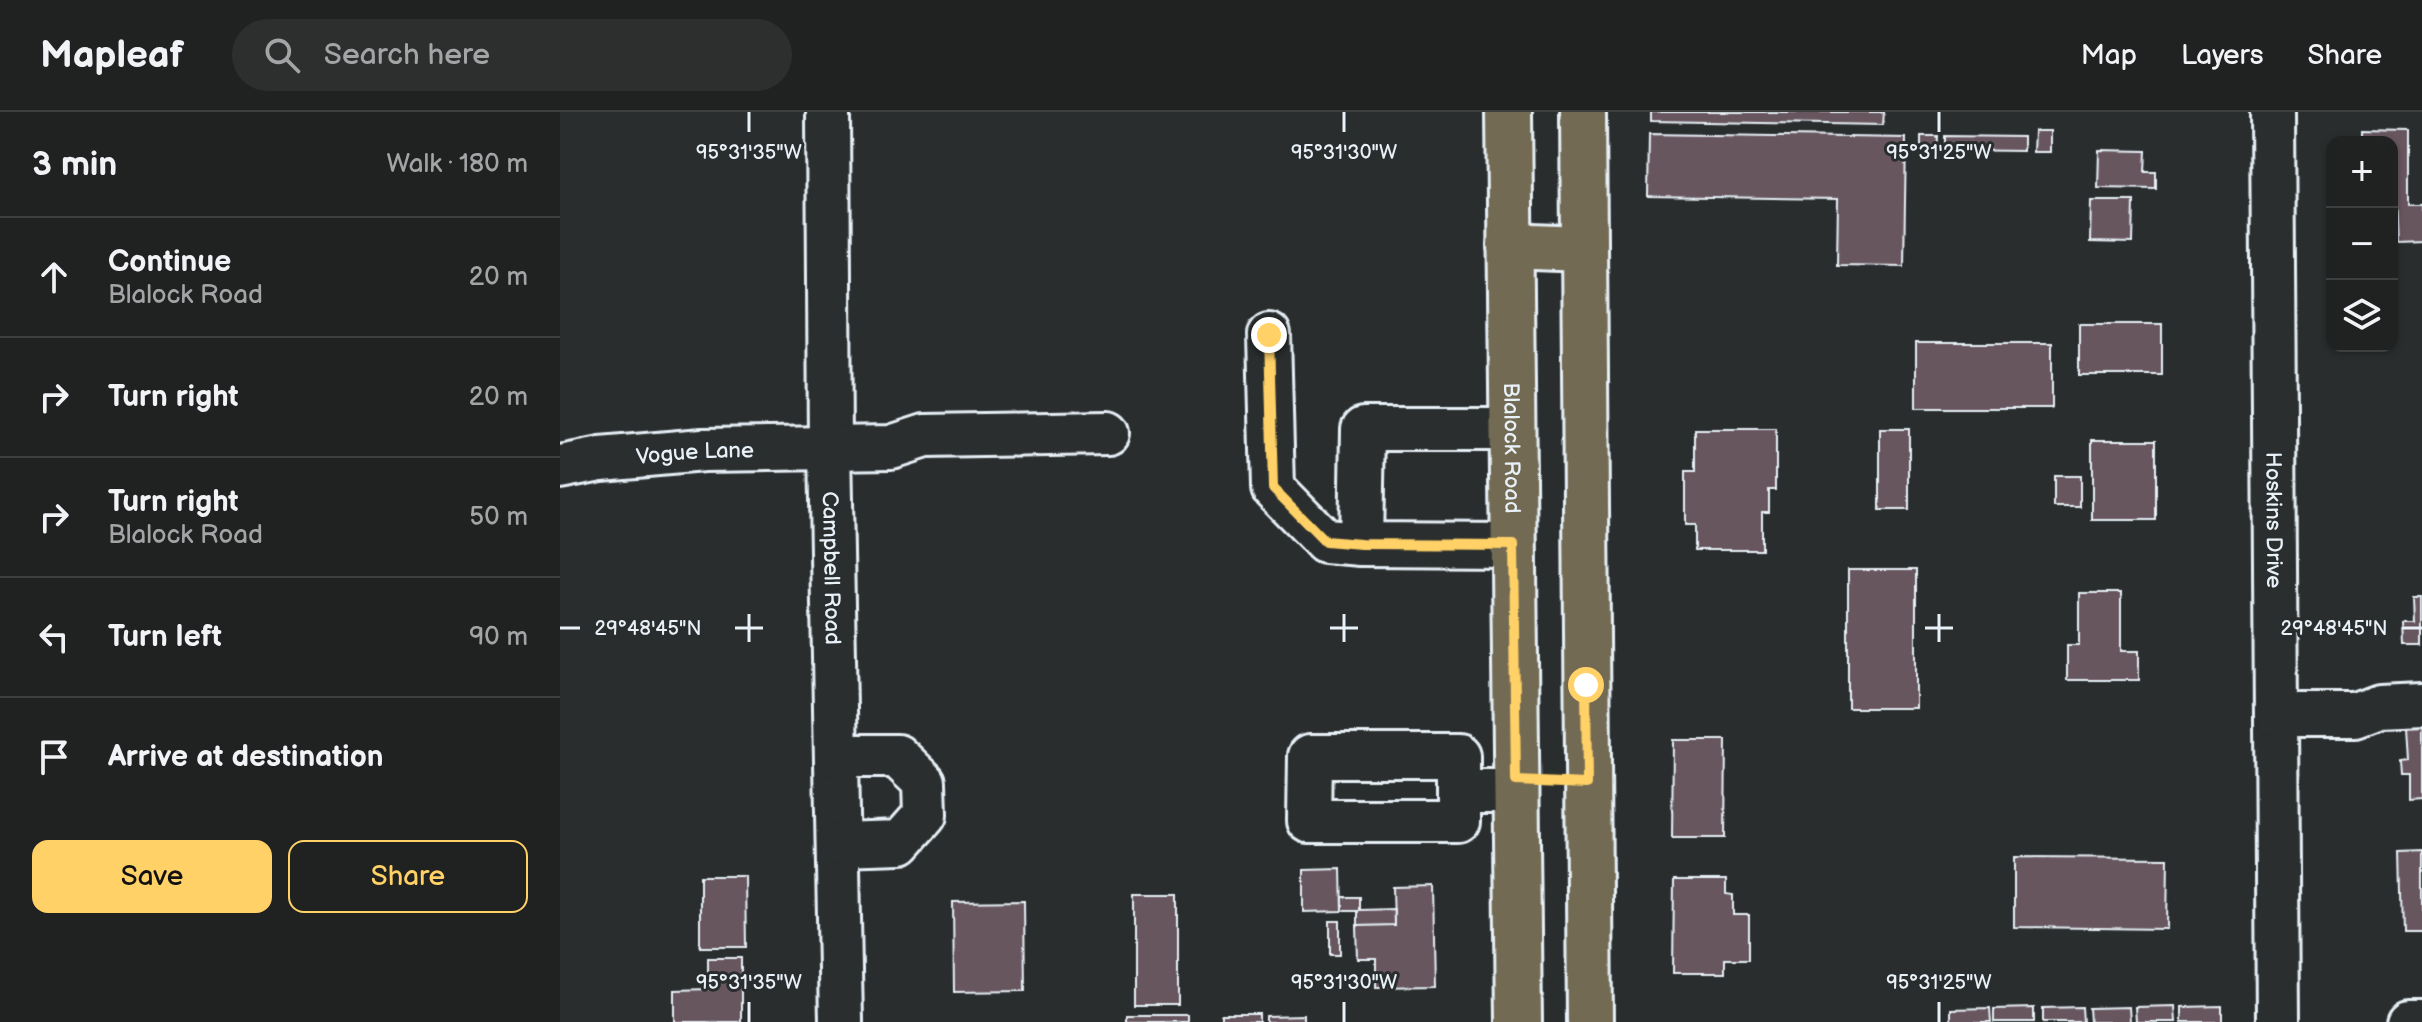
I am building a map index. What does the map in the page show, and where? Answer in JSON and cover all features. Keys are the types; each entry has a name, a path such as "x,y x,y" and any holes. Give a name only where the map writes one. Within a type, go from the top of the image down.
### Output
{"main road":[{"name":"Blalock Road","path":"1509,112 1519,1022"},
{"path":"1583,112 1590,1022"},
{"path":"1510,246 1583,249"},
{"path":"1516,786 1587,784"}],"street":[{"name":"Campbell Road","path":"828,112 830,448 841,1022"},
{"name":"Hoskins Drive","path":"2272,112 2278,1022"},
{"path":"1269,335 1273,488 1325,541 1513,545"},
{"path":"1361,544 1363,429 1512,429"},
{"name":"Vogue Lane","path":"560,467 601,459 703,450 891,447 925,436 1108,433"},
{"path":"2276,715 2355,715 2379,706 2422,704"},
{"path":"837,756 897,756 924,782 925,804 925,815 901,842 839,844"},
{"path":"1458,791 1516,786"},
{"path":"2408,1022 2422,1022"}],"building":[{"path":"1651,112 1884,112 1883,125 1651,121"},
{"path":"2362,129 2408,130 2408,204 2422,204 2422,241 2398,242 2398,136 2362,136"},
{"path":"2034,131 2050,131 2050,152 2033,152"},
{"path":"1649,134 1906,138 1904,266 1837,265 1838,199 1648,196"},
{"path":"1921,136 1938,136 1937,158 1921,158"},
{"path":"1945,136 2023,137 2023,151 1945,150"},
{"path":"2099,150 2146,151 2145,172 2156,172 2156,189 2098,188"},
{"path":"2091,201 2134,201 2133,243 2090,242"},
{"path":"2079,324 2162,324 2162,375 2079,375"},
{"path":"1916,343 2052,343 2052,408 1916,408"},
{"path":"1695,429 1776,429 1776,490 1769,490 1769,512 1762,512 1762,550 1695,550 1695,525 1685,525 1685,472 1695,472"},
{"path":"1880,429 1909,429 1909,510 1880,510"},
{"path":"2092,440 2156,440 2156,520 2092,520"},
{"path":"2054,476 2080,476 2080,507 2054,507"},
{"path":"1848,570 1916,570 1916,708 1848,708"},
{"path":"2079,593 2121,593 2121,651 2139,651 2139,680 2067,680 2067,645 2079,645"},
{"path":"2414,597 2422,597 2422,645 2404,645 2403,621 2415,621"},
{"path":"2422,726 2422,799 2409,800 2409,775 2401,775 2400,761 2408,760 2406,727"},
{"path":"1673,740 1726,740 1725,838 1672,838"},
{"path":"2422,852 2422,931 2403,931 2401,853"},
{"path":"2014,857 2168,858 2167,929 2014,927"},
{"path":"1341,869 1342,911 1304,912 1304,870"},
{"path":"700,876 745,876 746,947 700,947"},
{"path":"1674,880 1726,880 1726,894 1733,895 1733,915 1749,915 1749,959 1725,959 1725,973 1673,973"},
{"path":"1433,886 1435,986 1376,987 1376,959 1358,959 1357,926 1394,925 1393,887"},
{"path":"1134,894 1178,894 1178,1005 1134,1005"},
{"path":"1342,897 1359,897 1359,910 1394,909 1394,925 1357,926 1357,911 1342,911"},
{"path":"1024,901 1025,991 954,992 953,902"},
{"path":"1330,921 1340,921 1340,954 1330,954"},
{"path":"708,958 741,958 741,1022 675,1022 675,990 708,989"},
{"path":"2175,1006 2176,1022 2136,1022 2135,1007"},
{"path":"2222,1006 2222,1022 2182,1022 2182,1007"},
{"path":"2082,1007 2083,1022 2043,1022 2043,1008"},
{"path":"2129,1007 2130,1022 2090,1022 2089,1008"},
{"path":"1990,1008 1991,1022 1951,1022 1951,1009"},
{"path":"2034,1008 2034,1022 1994,1022 1994,1009"},
{"path":"1221,1014 1259,1014 1259,1022 1221,1022"},
{"path":"1127,1015 1188,1015 1188,1022 1127,1022"},
{"path":"1304,1015 1304,1022 1266,1022 1266,1016"}],"route":[{"path":"1269,335 1273,488 1325,541 1513,545 1516,781 1587,784 1586,685"}]}
